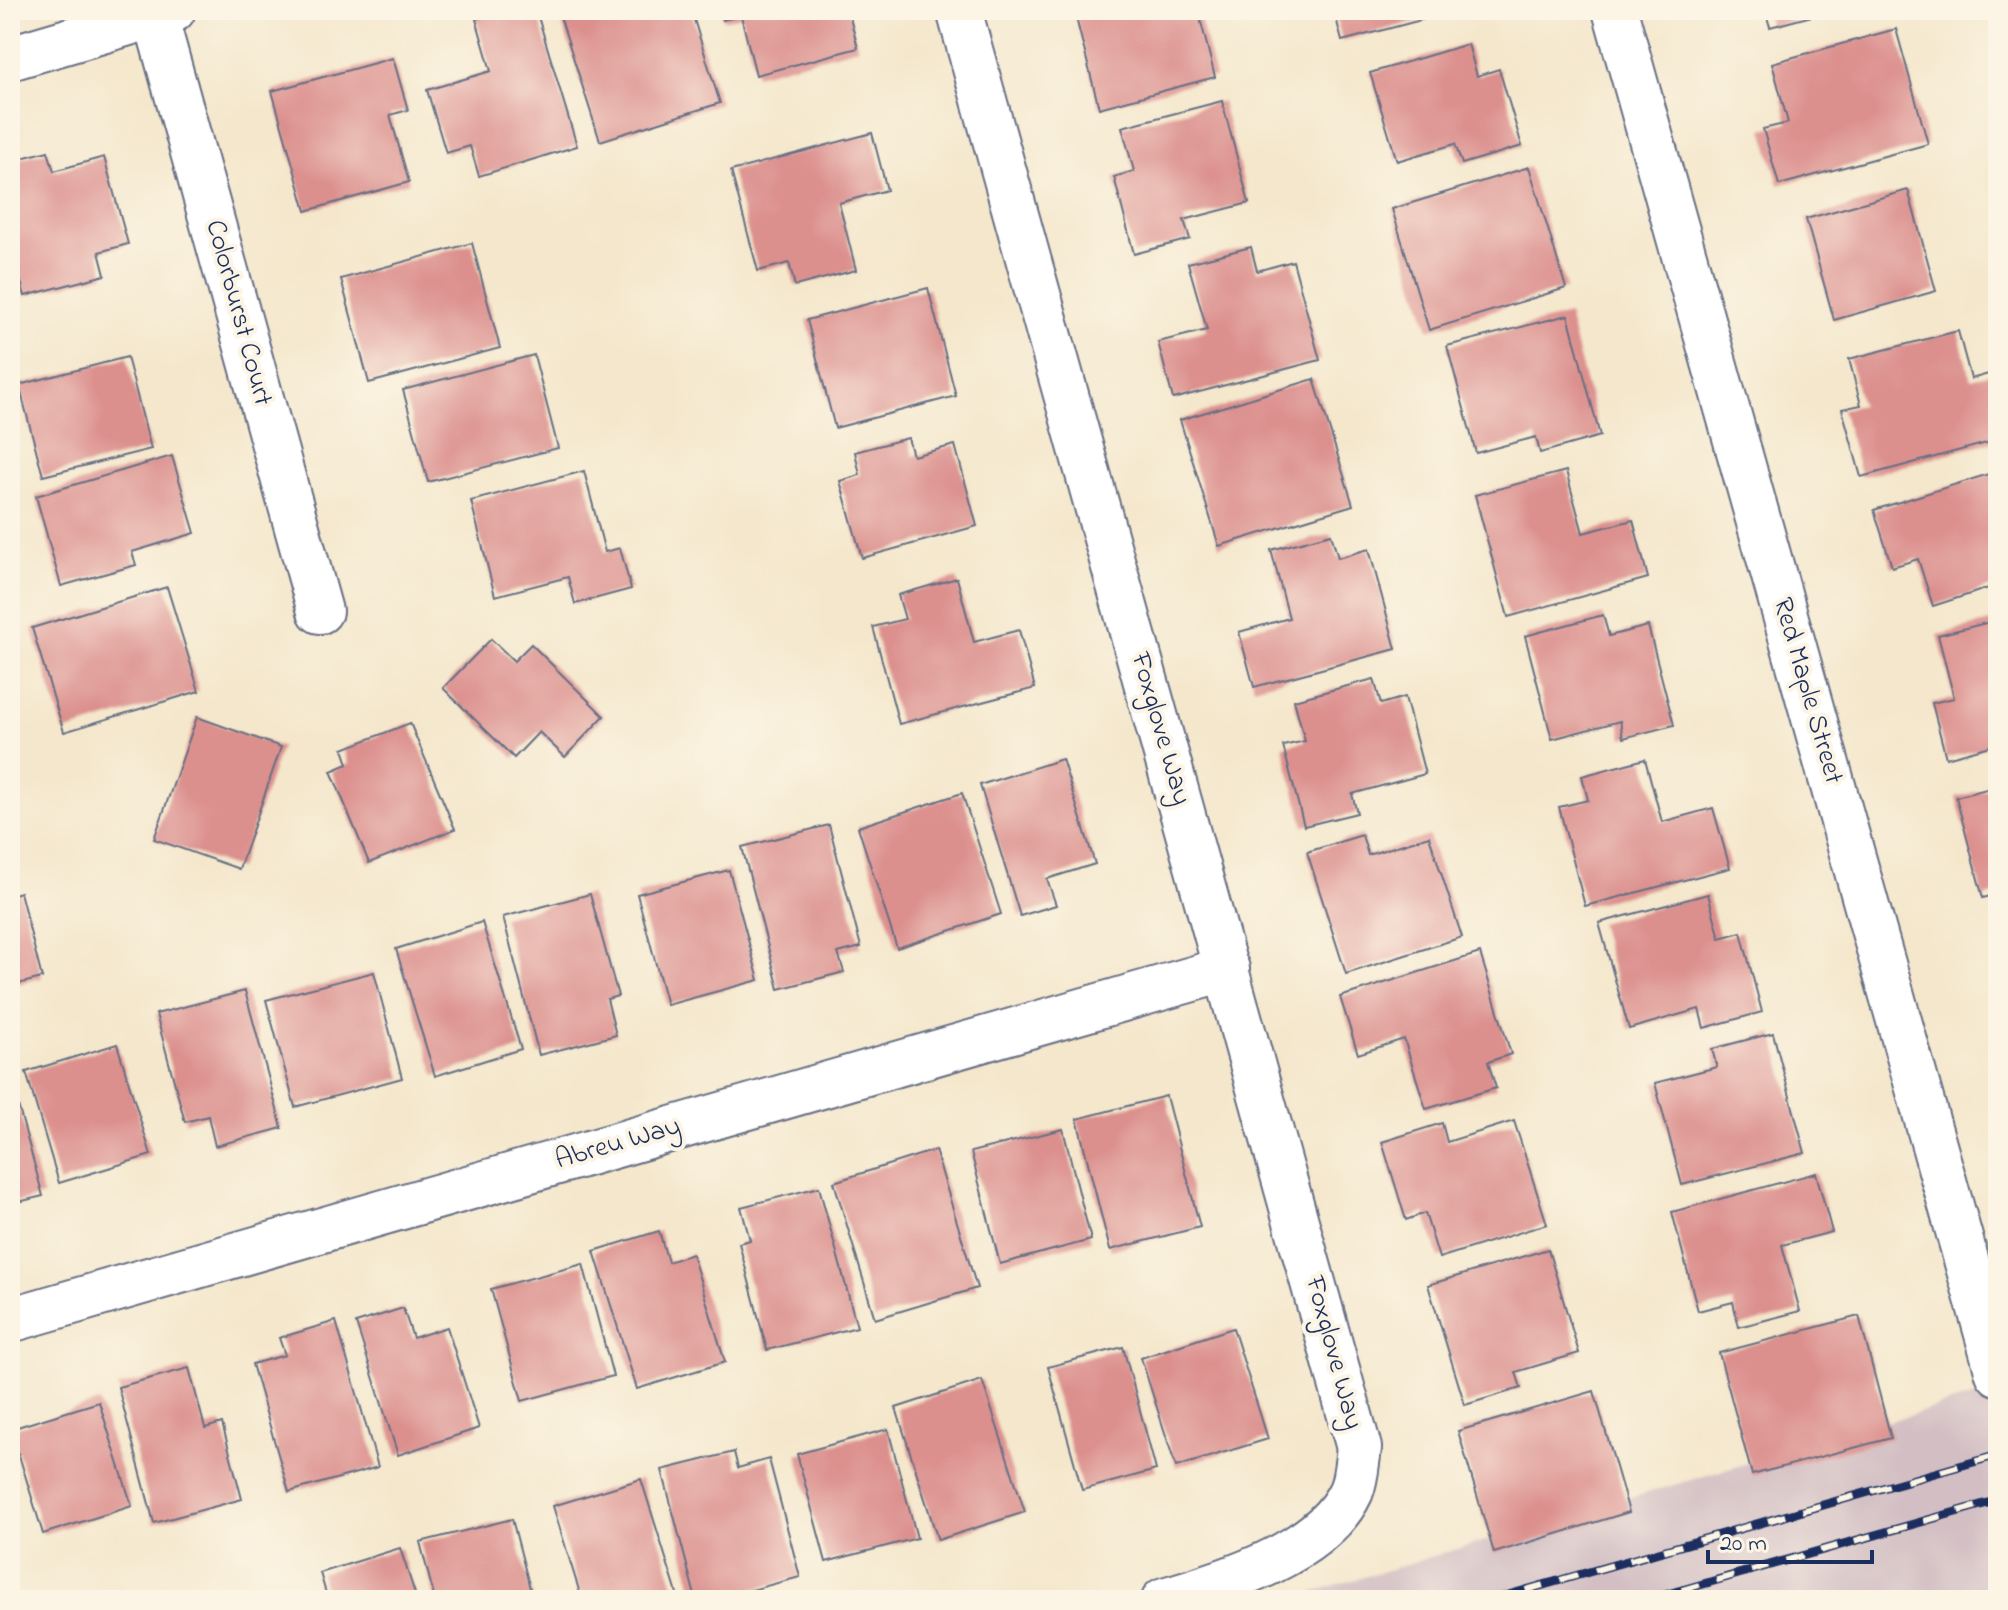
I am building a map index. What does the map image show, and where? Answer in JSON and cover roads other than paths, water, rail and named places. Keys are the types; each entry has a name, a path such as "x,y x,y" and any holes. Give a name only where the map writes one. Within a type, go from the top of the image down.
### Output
{"street":[{"name":"Foxglove Way","path":"959,10 1359,1448 1351,1491 1331,1519 1288,1555 1213,1586 1164,1600"},
{"name":"Red Maple Street","path":"1615,10 1998,1373"},
{"path":"10,58 164,13"},
{"name":"Colorburst Court","path":"164,13 320,611"},
{"name":"Abreu Way","path":"10,1320 1227,969"}],"railway":[{"path":"1491,1600 1998,1455"},
{"path":"1647,1600 1998,1500"}]}
